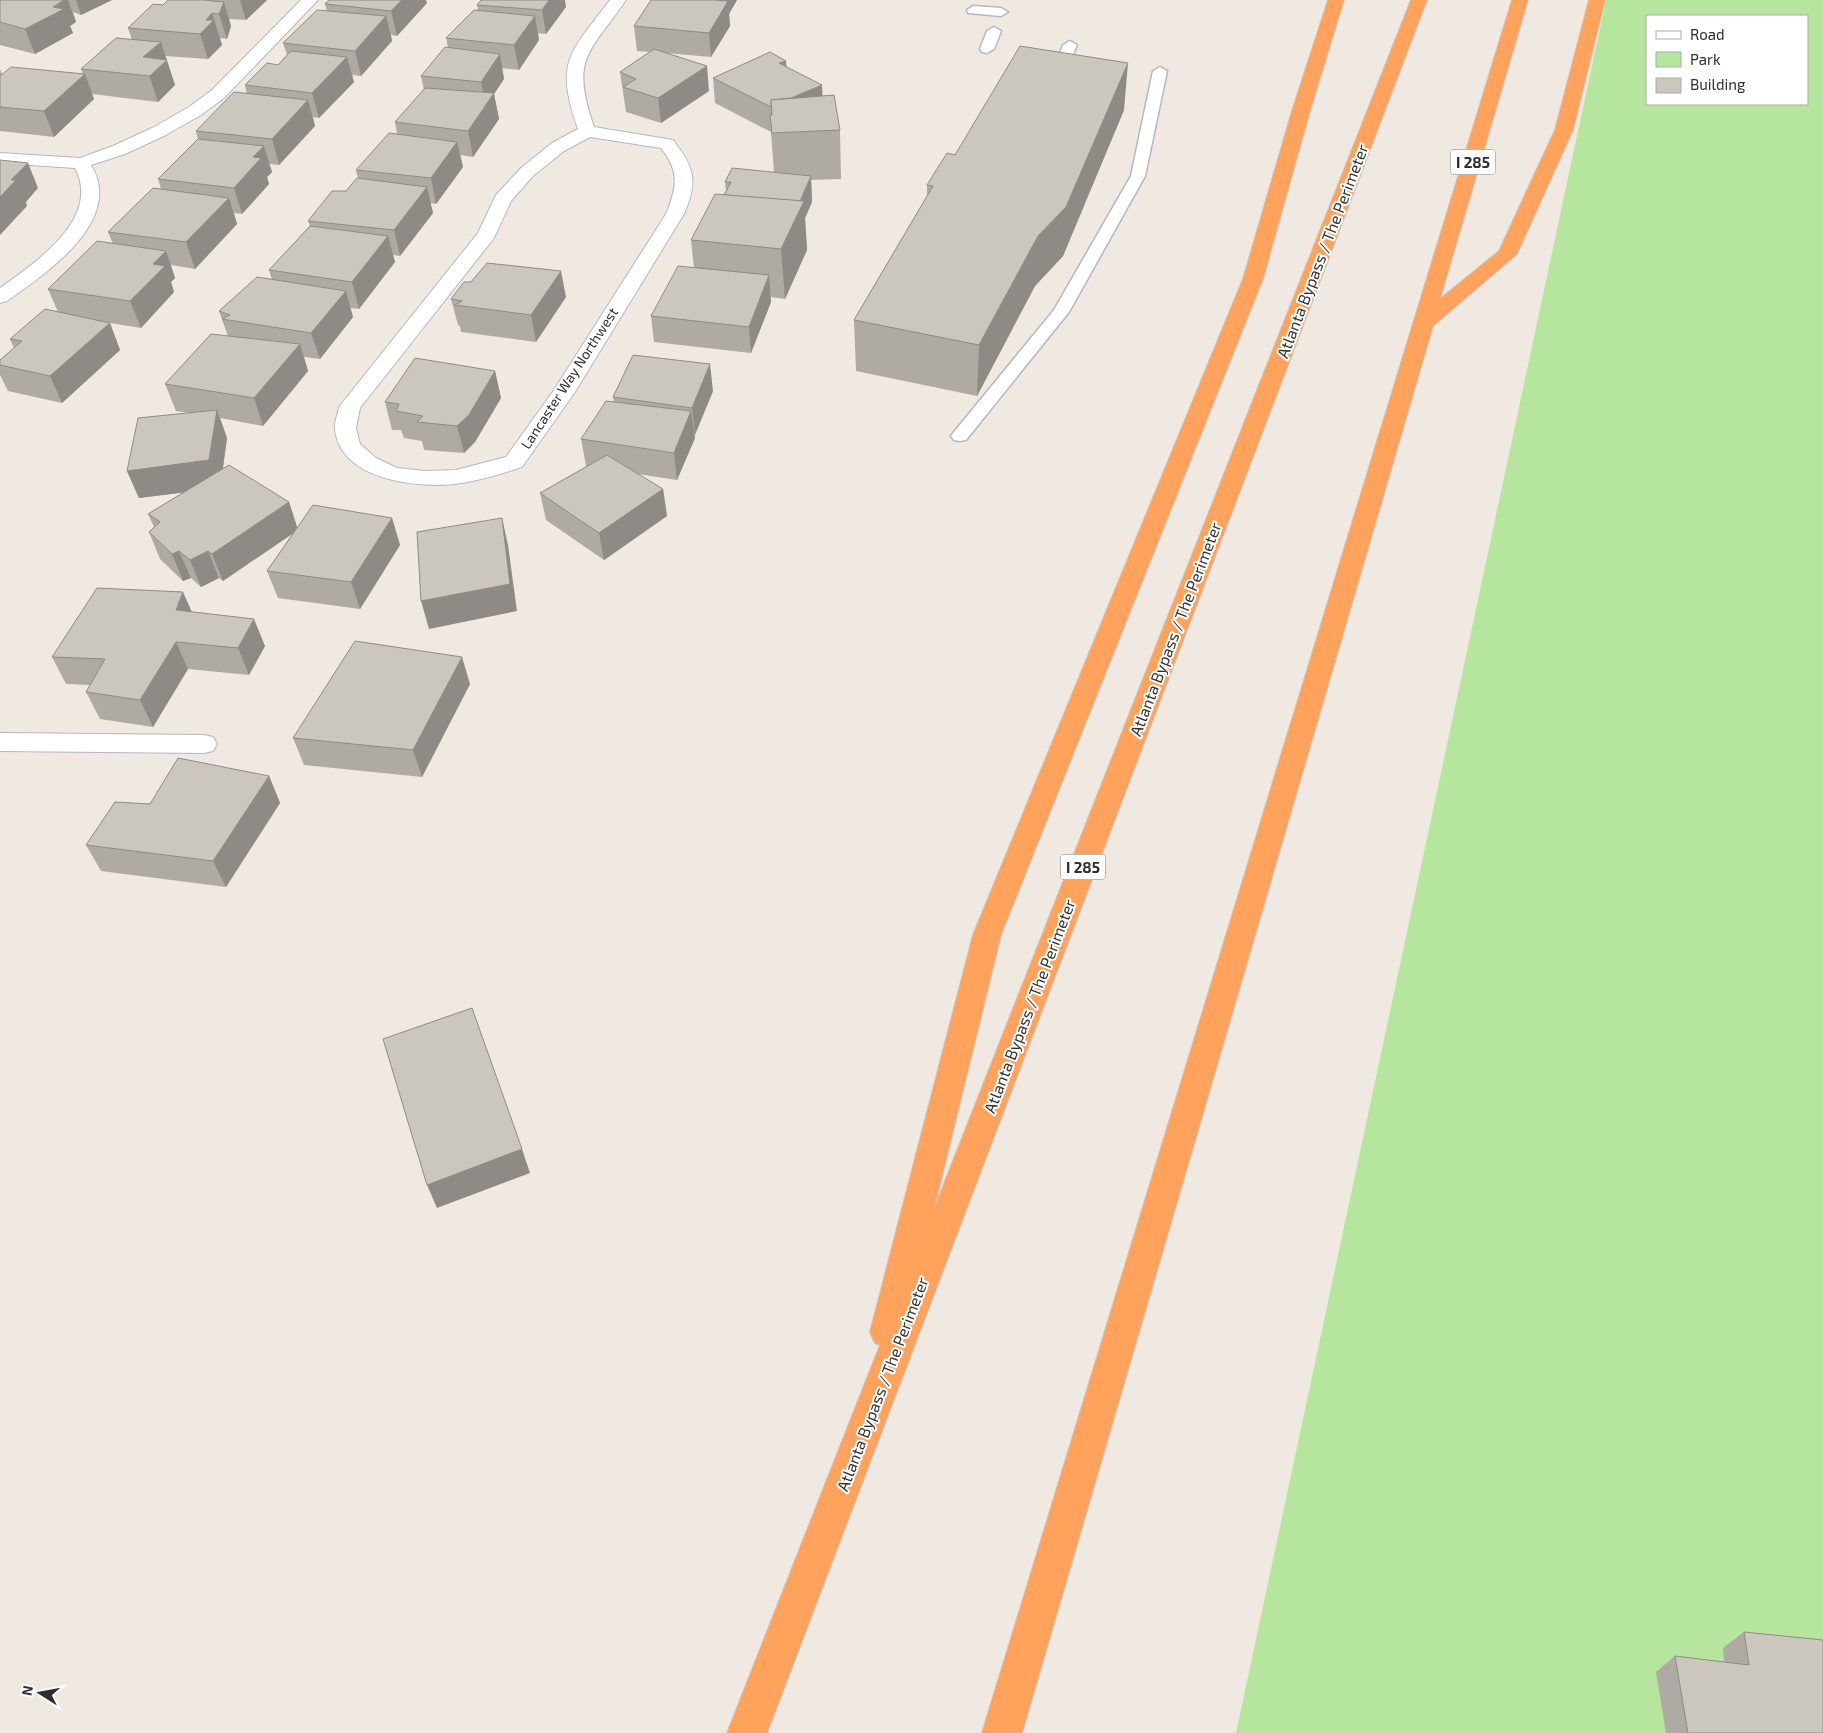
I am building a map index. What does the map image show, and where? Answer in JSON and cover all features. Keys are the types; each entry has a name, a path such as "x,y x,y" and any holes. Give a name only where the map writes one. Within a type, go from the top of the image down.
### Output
{"highway":[{"path":"857,1448 987,934 1253,278 1301,111 1336,0"},
{"name":"Atlanta Bypass / The Perimeter","path":"746,1733 1419,0"},
{"name":"I 285","path":"1002,1733 1520,0"},
{"path":"1424,323 1507,254 1564,130 1597,0"}],"street":[{"path":"0,158 81,163 119,150 160,131 195,111 218,94 310,0"},
{"path":"584,124 578,107 575,80 579,55 618,0"},
{"name":"Lancaster Way Northwest","path":"584,124 667,144 679,158 685,176 683,196 674,214 564,392 514,462 456,477 426,478 393,474 368,464 350,446 345,428 350,407 487,234 503,199 527,172 584,124"},
{"path":"0,297 47,262 70,240 84,219 91,198 90,181 81,163"},
{"path":"0,742 204,744"}],"lane":[{"path":"973,10 1001,12"},
{"path":"986,49 994,30"},
{"path":"1065,59 1070,45"},
{"path":"960,436 1061,312 1138,176 1160,71"}],"green space":[{"path":"1606,0 1823,0 1823,1733 1236,1733"}],"building":[{"path":"0,0 64,0 53,7 64,9 25,29 0,22"},
{"path":"168,0 224,2 219,14 212,13 206,20 214,20 200,34 128,28 153,4 163,5"},
{"path":"329,0 402,0 391,11 325,4"},
{"path":"481,0 549,0 542,10 477,5"},
{"path":"651,0 728,1 709,33 634,26"},
{"path":"317,10 386,16 355,51 283,43"},
{"path":"474,10 535,16 514,45 446,38"},
{"path":"116,38 161,42 143,57 167,60 150,76 81,69"},
{"path":"1020,46 1128,63 1066,207 1038,236 979,345 854,320 933,186 927,185 947,153 955,155"},
{"path":"445,47 500,54 481,82 421,76"},
{"path":"654,49 707,66 658,98 623,87 636,79 620,72"},
{"path":"291,51 347,57 312,93 245,85 267,63 278,65"},
{"path":"770,52 786,61 779,63 822,85 791,98 771,100 771,107 713,78"},
{"path":"11,67 85,74 44,111 0,107 0,76"},
{"path":"425,88 494,93 468,131 395,122"},
{"path":"234,92 308,100 272,139 196,131"},
{"path":"834,95 840,130 772,133 771,100"},
{"path":"389,133 457,142 431,178 356,170"},
{"path":"198,139 264,146 253,157 261,158 234,188 158,179"},
{"path":"0,160 28,163 11,180 16,180 0,197"},
{"path":"732,168 811,176 800,201 724,195 731,182 725,182"},
{"path":"357,178 427,187 394,230 308,221 332,191 346,191"},
{"path":"153,188 229,198 186,242 108,232"},
{"path":"715,194 804,201 781,249 691,240"},
{"path":"310,226 388,236 352,282 269,270"},
{"path":"97,241 166,251 153,264 165,266 130,301 48,289"},
{"path":"487,263 561,271 531,315 455,305 462,301 451,299 464,282 471,282"},
{"path":"678,266 769,275 749,327 651,316"},
{"path":"257,277 346,291 311,333 222,319 230,315 219,311"},
{"path":"45,309 110,323 50,376 0,365 0,360 22,341 10,339"},
{"path":"211,334 300,344 254,398 165,384"},
{"path":"633,355 710,364 692,408 613,397"},
{"path":"415,358 495,371 469,415 457,426 417,422 423,416 396,411 399,404 385,402"},
{"path":"606,401 691,411 674,453 581,439"},
{"path":"217,410 209,460 127,471 138,418"},
{"path":"607,455 663,489 599,533 540,493"},
{"path":"229,465 289,502 212,554 208,551 190,560 179,551 172,554 149,532 160,522 148,514"},
{"path":"313,505 392,518 351,582 267,571"},
{"path":"502,518 510,584 421,601 417,532"},
{"path":"97,588 183,592 176,610 254,619 238,648 176,642 140,700 86,692 105,659 52,657"},
{"path":"355,641 462,657 413,750 293,738"},
{"path":"178,758 269,776 213,861 86,845 115,802 150,804"},
{"path":"472,1008 522,1149 427,1185 383,1039"},
{"path":"1744,1632 1823,1640 1823,1733 1688,1733 1675,1656 1749,1665"}]}
